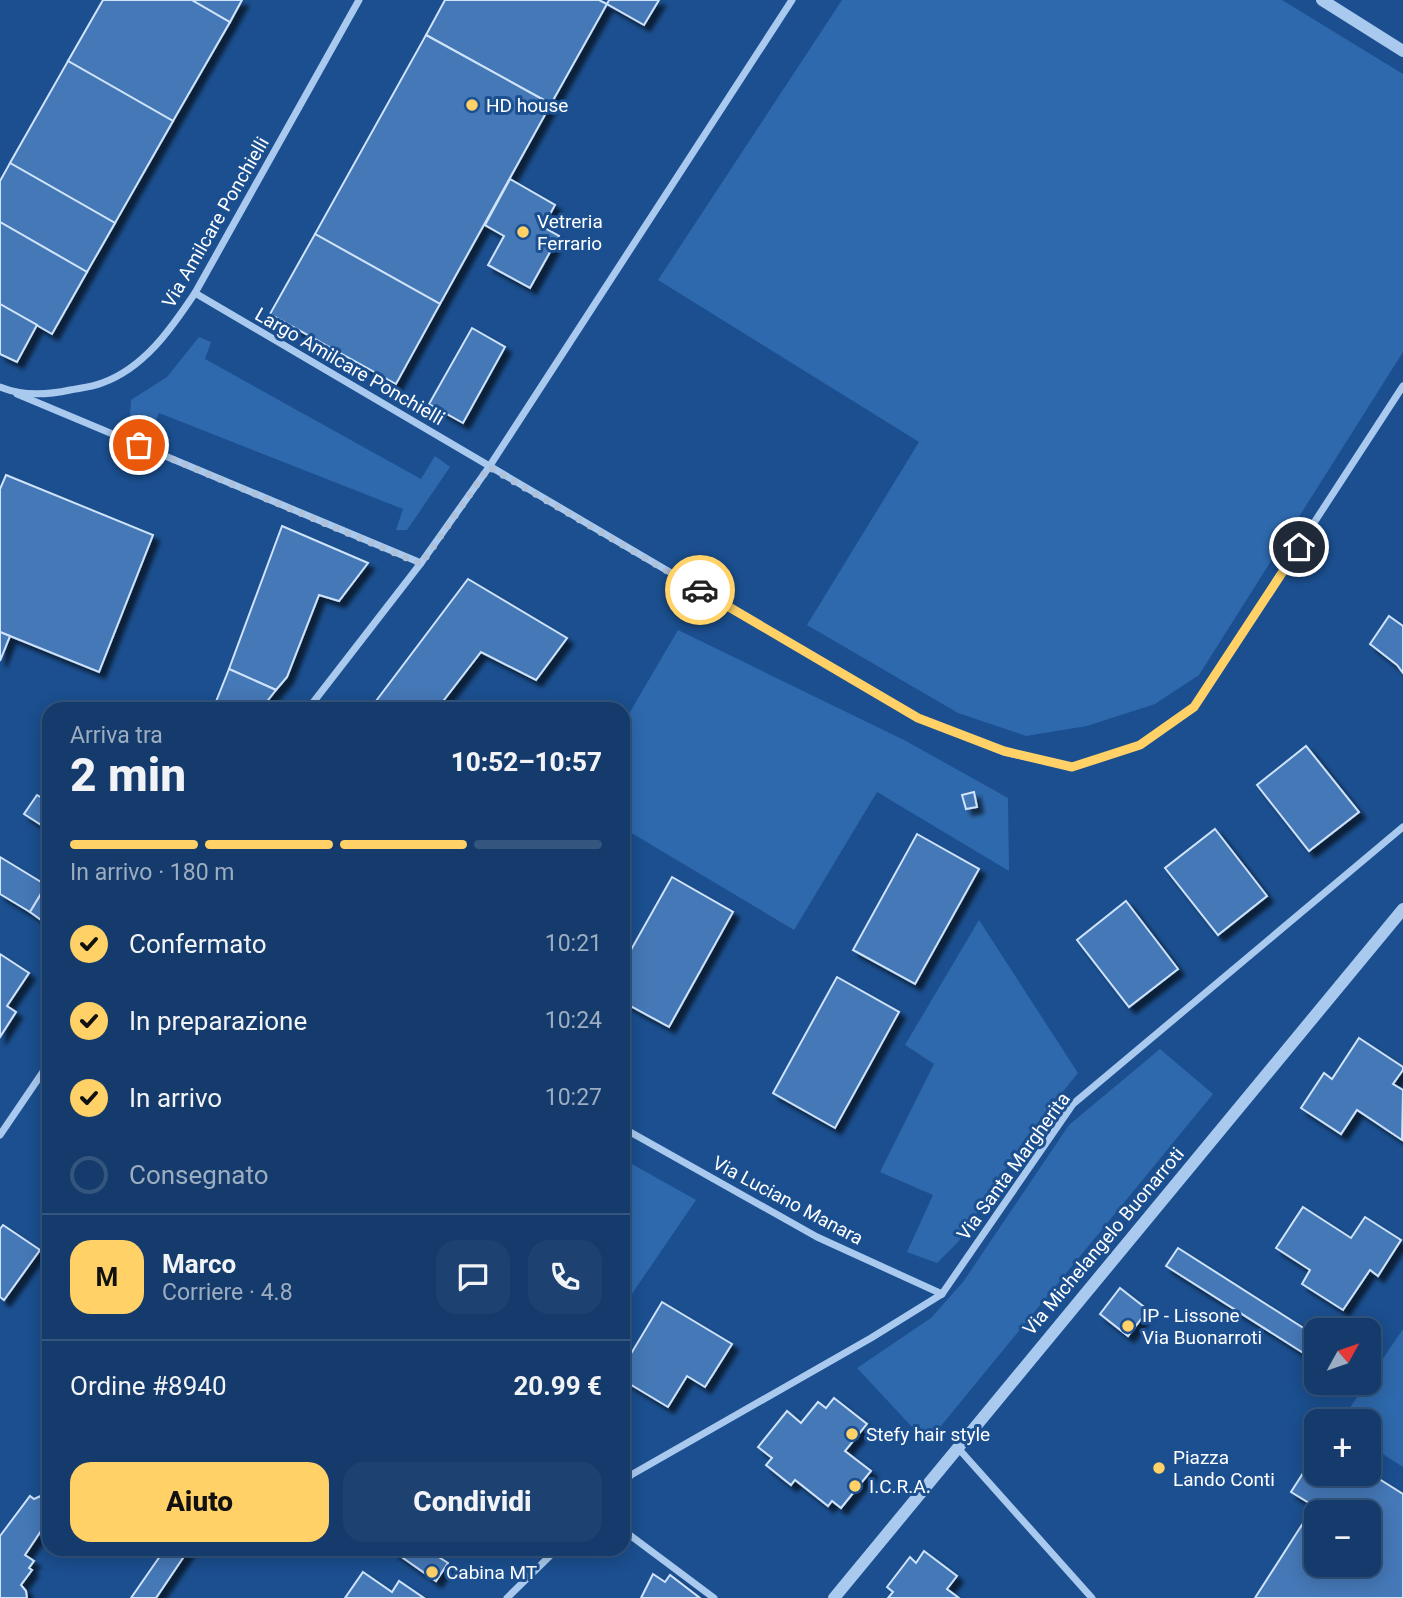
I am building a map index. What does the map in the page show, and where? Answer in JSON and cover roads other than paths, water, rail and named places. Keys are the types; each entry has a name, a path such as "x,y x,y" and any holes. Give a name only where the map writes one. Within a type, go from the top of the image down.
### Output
{"street":[{"name":"Via Amilcare Ponchielli","path":"0,387 13,392 54,394 103,383 130,368 152,350 173,326 195,293 359,0"},
{"path":"313,702 421,564 489,467 792,0"},
{"path":"1322,0 1403,51"},
{"name":"Largo Amilcare Ponchielli","path":"195,293 918,718 1004,751 1072,767 1140,745 1194,707 1403,386"},
{"path":"13,392 421,564"},
{"name":"Via Santa Margherita","path":"630,1476 871,1338 942,1294 1073,1104 1403,827"},
{"name":"Via Michelangelo Buonarroti","path":"834,1598 1403,909"},
{"path":"0,1135 42,1073"},
{"name":"Via Luciano Manara","path":"630,1132 817,1237 942,1294"},
{"path":"958,1448 1092,1598"},
{"path":"630,1535 714,1598"},
{"path":"507,1598 550,1556"}],"place":[{"name":"HD house","path":"472,105"},
{"name":"Vetreria Ferrario","path":"523,232"},
{"name":"IP - Lissone Via Buonarroti","path":"1128,1326"},
{"name":"Stefy hair style","path":"852,1434"},
{"name":"Piazza Lando Conti","path":"1159,1468"},
{"name":"I.C.R.A.","path":"855,1486"},
{"name":"Cabina MT","path":"432,1572"}]}
